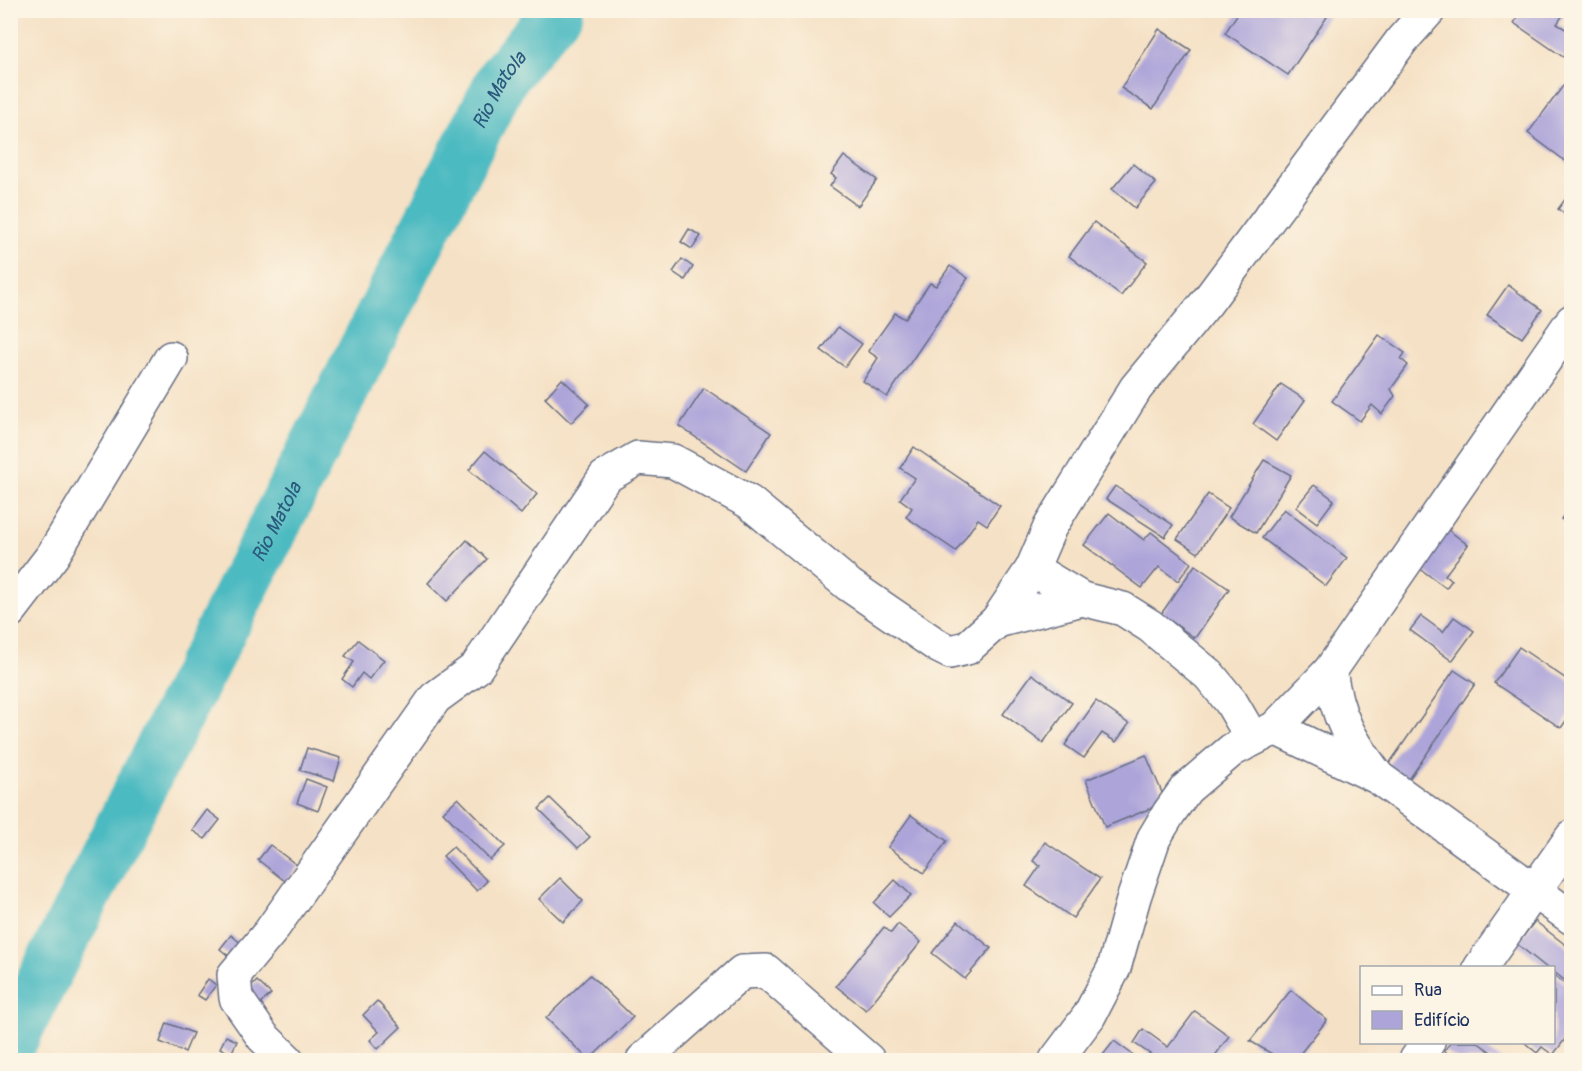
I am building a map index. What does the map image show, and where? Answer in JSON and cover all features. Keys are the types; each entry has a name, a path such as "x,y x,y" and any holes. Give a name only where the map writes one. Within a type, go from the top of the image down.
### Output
{"street":[{"path":"287,1060 263,1037 236,998 234,975 270,932 435,698 476,669 605,477 638,458 673,461 749,502 849,585 950,652 967,648 997,621 1032,569 1050,527 1136,388 1207,302 1402,40 1429,10"},
{"path":"1056,1060 1089,1016 1114,968 1134,897 1155,838 1169,813 1186,789 1232,750 1264,733 1330,671 1572,321"},
{"path":"10,612 53,555 171,358"},
{"path":"1032,569 1082,599 1123,609 1150,626 1209,675 1231,702 1264,733 1379,778 1572,918"},
{"path":"997,621 1082,599"},
{"path":"1330,671 1340,718 1359,752 1379,778"},
{"path":"1481,966 1572,837"},
{"path":"643,1060 742,972 766,971 868,1060"},
{"path":"1416,1060 1427,1044"}],"building":[{"path":"1240,10 1318,10 1327,17 1288,75 1225,33"},
{"path":"1522,10 1566,10 1557,24 1572,33 1572,57 1569,61 1514,23"},
{"path":"1159,29 1191,50 1153,109 1121,88"},
{"path":"1563,86 1572,92 1572,166 1528,133"},
{"path":"844,156 877,180 858,206 830,186 836,178 831,174"},
{"path":"1133,164 1156,183 1135,208 1112,189"},
{"path":"1572,190 1572,219 1558,209"},
{"path":"1094,222 1147,262 1121,296 1069,256"},
{"path":"689,229 701,236 692,249 681,242"},
{"path":"682,259 693,267 685,280 673,272"},
{"path":"950,266 968,278 887,397 863,381 878,358 868,351 895,313 905,319 930,283 936,286"},
{"path":"1508,285 1542,310 1522,338 1487,315"},
{"path":"838,327 862,344 845,367 821,350"},
{"path":"1379,335 1405,353 1401,359 1408,365 1391,389 1395,396 1382,414 1372,405 1360,421 1332,401"},
{"path":"562,379 589,404 571,423 545,398"},
{"path":"1281,384 1305,400 1276,441 1253,424"},
{"path":"704,388 771,433 746,471 679,426"},
{"path":"914,447 1000,506 987,525 978,519 956,551 906,517 912,508 900,499 915,478 900,468"},
{"path":"485,451 537,494 521,514 469,470"},
{"path":"1264,460 1291,475 1256,533 1229,517"},
{"path":"1314,485 1334,500 1317,523 1296,507"},
{"path":"1115,486 1173,525 1165,537 1106,499"},
{"path":"1208,494 1229,508 1198,553 1177,539"},
{"path":"1572,504 1572,526 1561,519"},
{"path":"1284,509 1347,558 1326,586 1262,538"},
{"path":"1109,513 1144,540 1151,532 1191,563 1178,581 1159,567 1142,588 1084,545"},
{"path":"1447,529 1468,545 1445,575 1452,580 1446,588 1415,565"},
{"path":"467,540 487,559 447,601 428,583"},
{"path":"1195,565 1229,589 1195,638 1161,614"},
{"path":"1421,616 1443,632 1454,617 1474,631 1452,661 1410,630"},
{"path":"358,640 384,660 369,679 362,673 352,687 342,679 354,662 345,656"},
{"path":"1519,647 1572,683 1572,712 1561,728 1494,683"},
{"path":"1454,670 1475,684 1403,788 1382,774"},
{"path":"1032,674 1072,703 1043,743 1003,714"},
{"path":"1096,701 1129,724 1116,742 1102,733 1084,758 1065,745"},
{"path":"307,748 341,758 334,781 300,770"},
{"path":"1146,755 1166,802 1105,827 1086,780"},
{"path":"306,779 327,787 318,811 297,803"},
{"path":"458,798 505,846 490,860 443,812"},
{"path":"550,798 590,837 578,848 539,809"},
{"path":"207,810 220,820 205,839 192,830"},
{"path":"911,815 947,841 924,873 888,847"},
{"path":"1045,842 1100,879 1073,918 1026,886 1040,866 1033,861"},
{"path":"270,845 298,866 286,882 258,860"},
{"path":"453,847 487,881 477,891 443,856"},
{"path":"560,878 583,901 563,922 539,899"},
{"path":"895,880 911,895 889,917 874,903"},
{"path":"958,921 991,948 965,979 932,953"},
{"path":"1535,921 1572,950 1572,986 1555,973 1555,966 1544,966 1517,944"},
{"path":"898,924 921,942 866,1010 836,986 884,927 891,933"},
{"path":"231,935 243,945 231,958 220,949"},
{"path":"590,975 633,1017 589,1060 546,1018"},
{"path":"1555,976 1572,989 1572,1030 1553,1055 1542,1047 1537,1053 1526,1044 1555,1044"},
{"path":"208,979 216,985 205,1000 197,995"},
{"path":"257,981 271,994 260,1004 247,991"},
{"path":"1291,990 1327,1020 1295,1060 1282,1060 1250,1041"},
{"path":"377,1001 401,1027 378,1049 370,1040 379,1032 363,1015"},
{"path":"1195,1011 1229,1036 1212,1060 1159,1060 1134,1043 1143,1029 1168,1047"},
{"path":"167,1023 193,1033 185,1052 160,1042"},
{"path":"226,1036 237,1041 231,1054 220,1048"},
{"path":"1114,1041 1140,1060 1099,1060"},
{"path":"1449,1044 1480,1044 1502,1060 1458,1060 1444,1051"}],"waterway":[{"name":"Rio Matola","path":"10,1044 503,77 558,10"}]}
